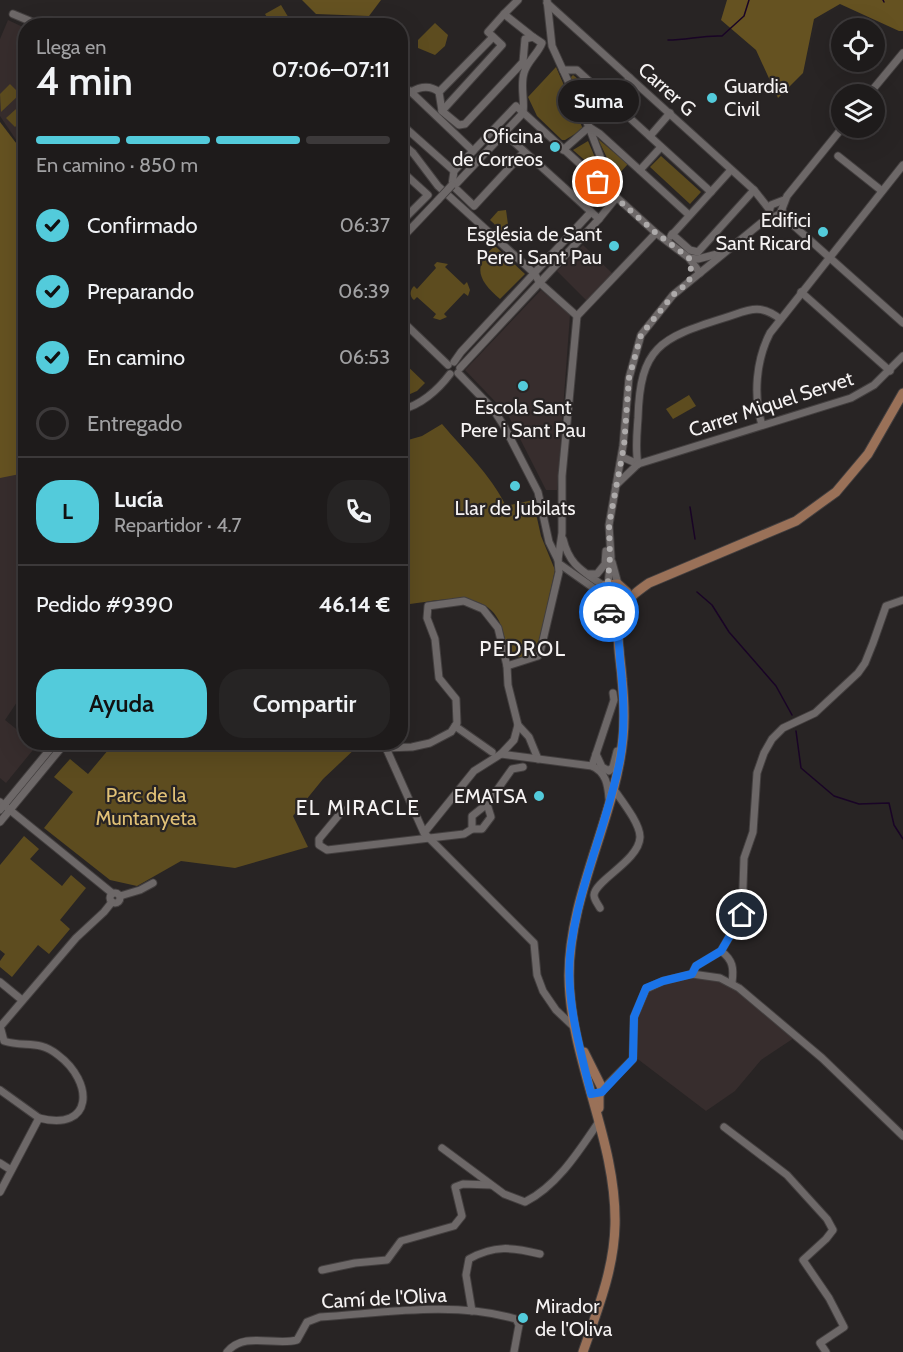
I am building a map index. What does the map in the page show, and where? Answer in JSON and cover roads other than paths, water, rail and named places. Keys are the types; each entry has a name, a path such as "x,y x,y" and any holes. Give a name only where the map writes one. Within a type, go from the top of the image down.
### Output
{"main road":[{"path":"606,609 615,611 649,583 796,521 836,492 868,454 903,393"},
{"path":"583,1352 606,1286 612,1259 615,1226 613,1191 598,1123 575,1028 568,1016 569,969 574,930 613,788 624,728 618,638 612,616 600,597 601,590 607,585 649,583"},
{"path":"618,638 620,614 627,592 620,585"},
{"path":"578,1040 604,1088 599,1096 598,1123"}],"street":[{"path":"442,111 502,45 488,32 518,0"},
{"path":"547,2 552,46 589,128 616,198"},
{"name":"Carrer G","path":"547,2 776,211"},
{"path":"13,14 23,18"},
{"path":"408,232 524,113 524,72 530,60 540,50 542,43 504,14"},
{"path":"493,37 440,92 442,111 459,125 465,124 523,62 525,39 533,37"},
{"path":"877,84 902,54"},
{"path":"563,70 577,70 711,192"},
{"path":"610,99 630,78"},
{"path":"408,94 418,88 427,87 440,92"},
{"path":"411,92 473,151"},
{"path":"452,185 454,171 516,106 616,198 689,258 700,273"},
{"path":"650,136 670,113"},
{"path":"563,150 589,128"},
{"path":"589,128 600,134 689,215"},
{"path":"408,130 454,171"},
{"path":"504,134 599,219"},
{"path":"587,574 594,575 603,569 622,457 629,378 641,335 673,295 776,211 834,138"},
{"path":"639,170 661,147"},
{"path":"408,149 438,186 534,273 540,283 577,316"},
{"path":"452,185 474,206 524,152"},
{"path":"837,156 882,192"},
{"path":"762,425 758,410 759,369 767,339 801,292 903,165"},
{"path":"667,240 730,171"},
{"path":"408,177 428,195 408,216"},
{"path":"672,234 690,250 698,252 753,190"},
{"path":"455,367 470,358 616,198"},
{"path":"776,211 903,323"},
{"path":"408,408 422,401 450,374 454,375 461,352 591,212"},
{"path":"507,666 538,656 540,653 563,560 563,454 577,316 656,233"},
{"path":"689,258 698,259 724,252"},
{"path":"689,258 691,270 689,282"},
{"path":"698,259 701,267 700,273"},
{"path":"801,292 890,371"},
{"path":"622,457 638,464 639,391 642,374 654,352 674,336 754,309 771,311 780,319"},
{"path":"408,326 455,367 493,409 538,492 550,538 563,560 595,589 600,597"},
{"path":"461,352 470,358"},
{"name":"Carrer Miquel Servet","path":"616,485 638,464 851,398 874,385 903,356"},
{"path":"550,538 559,539 562,533"},
{"path":"550,538 563,560 573,562 587,574 607,585 610,557 609,537"},
{"path":"610,557 620,585"},
{"path":"692,974 696,966 721,951 742,915 744,858 753,832 757,773 764,753 772,739 783,728 815,713 858,673 865,663 886,606 903,600"},
{"path":"408,747 430,743 451,732 457,723 456,699 440,678 435,639 427,618 428,606 464,601 483,609 498,628 507,666 508,685 518,725 514,741 501,754 474,771 426,836"},
{"path":"592,765 614,700 613,693"},
{"path":"518,725 529,736 538,759"},
{"path":"455,726 492,752"},
{"path":"606,780 624,728"},
{"path":"0,822 3,807 49,750"},
{"path":"3,807 58,750"},
{"path":"387,750 426,836 534,942 537,975 543,991 556,1010 568,1016"},
{"path":"501,754 592,765 599,769 606,780 609,803"},
{"path":"596,754 602,767 610,771"},
{"path":"472,830 472,816 487,804 512,769 523,767"},
{"path":"600,908 594,895 597,888 622,866 638,845 640,835 633,817 613,788"},
{"path":"343,810 319,839 319,845 327,850 426,836 464,834 482,829 491,817 487,804"},
{"path":"3,807 116,895"},
{"path":"0,1090 39,1118 61,1120 78,1111 82,1106 84,1093 78,1075 59,1055 32,1043 4,1041 0,1027 76,938 104,912 112,902 110,898 140,890 153,883"},
{"path":"721,951 732,963 732,983"},
{"path":"591,1092 604,1088 633,1059 634,1017 646,988 692,974 720,978 732,983 822,1058 903,1136"},
{"path":"0,982 22,1000"},
{"path":"556,1010 566,1006 570,998"},
{"path":"0,1192 39,1118"},
{"path":"442,1148 504,1194 525,1202 533,1198 554,1179 578,1153 598,1123"},
{"path":"724,1127 787,1175 827,1219 833,1230 803,1260 829,1298 844,1327 820,1343 826,1352"},
{"path":"0,1163 11,1170"},
{"path":"322,1270 387,1260 401,1241 454,1226 462,1216 455,1187 463,1184 491,1185"},
{"path":"472,1311 466,1275 469,1259 500,1248 540,1254"},
{"name":"Camí de l'Oliva","path":"226,1352 234,1345 244,1342 297,1340 302,1334 303,1326 312,1319 320,1317 435,1310 472,1311 516,1319 519,1325 514,1352"}],"waterway":[{"path":"668,40 722,36 744,16 749,0"},
{"path":"690,507 695,539"},
{"path":"697,592 712,605 729,632 776,686 792,715"},
{"path":"796,731 801,768 834,796 859,804 889,803 894,825 903,839"}],"place":[{"name":"Guardia Civil","path":"712,98"},
{"name":"Oficina de Correos","path":"555,147"},
{"name":"Suma","path":"598,182"},
{"name":"Edifici Sant Ricard","path":"823,232"},
{"name":"Església de Sant Pere i Sant Pau","path":"614,246"},
{"name":"Escola Sant Pere i Sant Pau","path":"523,386"},
{"name":"Llar de Jubilats","path":"515,486"},
{"name":"EMATSA","path":"539,796"},
{"name":"Mirador de l'Oliva","path":"523,1318"}],"district":[{"name":"PEDROL","path":"523,648"},
{"name":"EL MIRACLE","path":"358,807"}],"park label":[{"name":"Parc de la Muntanyeta","path":"146,806"}]}
